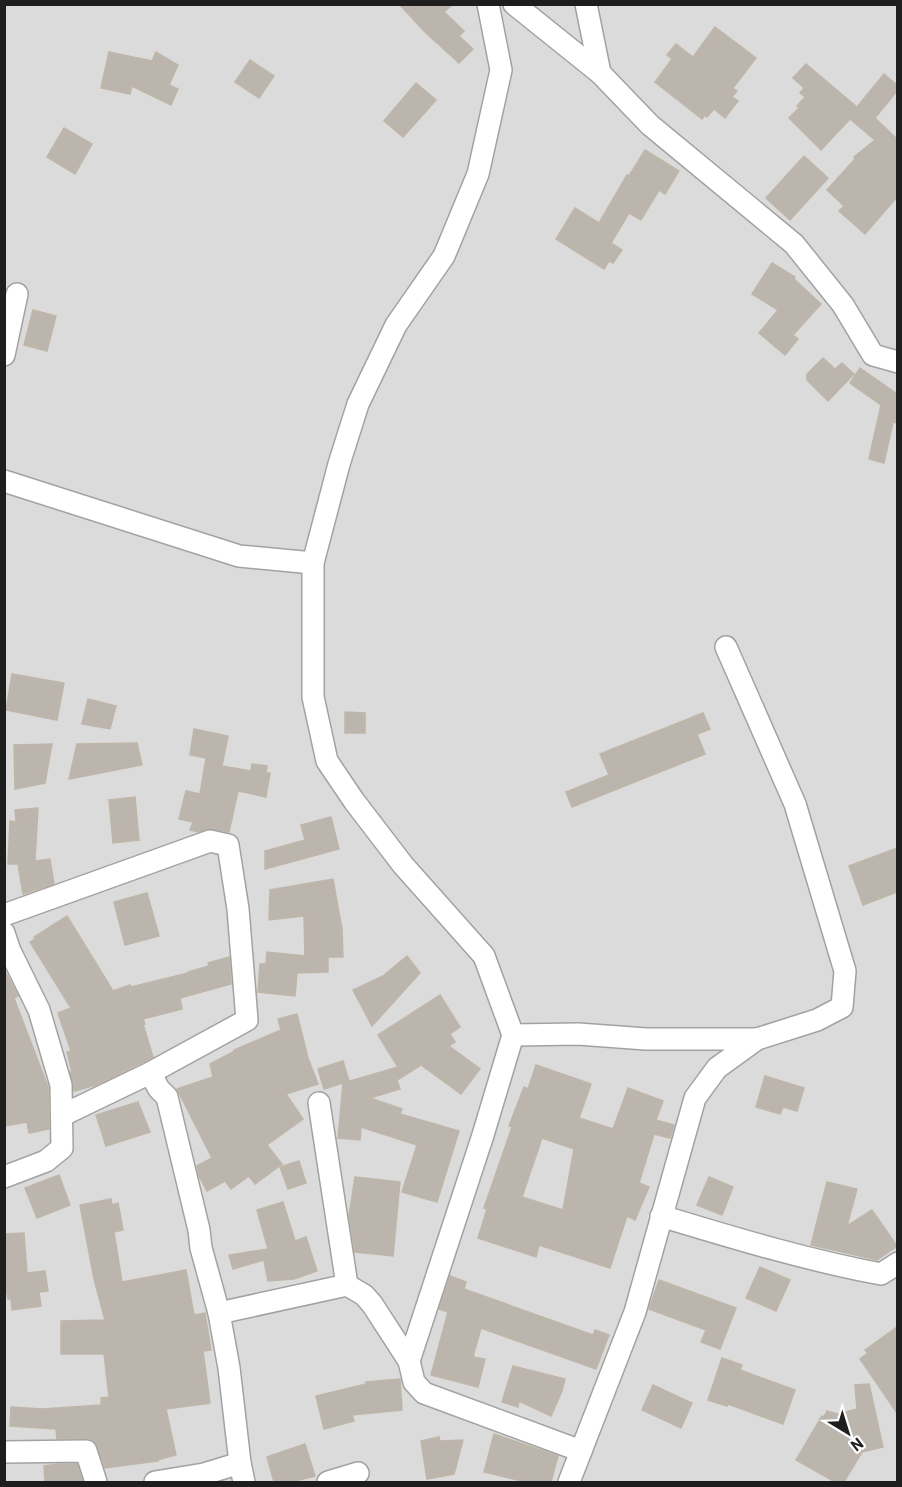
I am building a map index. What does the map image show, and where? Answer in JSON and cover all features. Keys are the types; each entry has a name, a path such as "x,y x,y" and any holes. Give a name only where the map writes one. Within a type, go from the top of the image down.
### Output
{"street":[{"path":"409,1362 513,1035 484,956 404,865 354,801 327,761 313,697 313,563 339,464 358,404 396,325 444,256 478,174 501,70 488,4"},
{"path":"514,4 600,73 650,125 794,244 843,305 873,355 897,362"},
{"path":"586,4 600,73"},
{"path":"4,355 17,294"},
{"path":"4,481 239,556 313,563"},
{"path":"569,1482 635,1312 695,1098 717,1068 757,1040 817,1020 842,1007 844,971 795,804 726,647"},
{"path":"4,915 210,841 228,845 238,909 247,1020 150,1073 63,1115"},
{"path":"4,933 10,951 39,1010 61,1085 63,1115 62,1148 46,1161 4,1177"},
{"path":"513,1035 578,1034 646,1039 757,1040"},
{"path":"150,1073 159,1089 167,1097 199,1230 201,1248 219,1313 229,1368 242,1472 204,1474 155,1482"},
{"path":"319,1103 347,1286"},
{"path":"662,1216 771,1250 851,1268 881,1274 897,1263"},
{"path":"219,1313 347,1286 364,1295 372,1304 409,1362 414,1382 424,1393 581,1451"},
{"path":"4,1452 86,1451 96,1482"},
{"path":"328,1482 358,1473"}],"shaded area":[{"path":"5,5 897,5 897,1482 5,1482"}],"building":[{"path":"399,4 453,4 444,12 464,31 459,36 473,49 459,63"},
{"path":"715,27 756,58 733,88 737,91 732,97 738,101 725,118 714,109 702,119 655,82 672,59 667,55 676,44 693,57"},
{"path":"109,52 152,61 156,52 178,65 169,85 178,89 171,105 132,86 130,94 101,88"},
{"path":"250,60 274,76 259,98 235,82"},
{"path":"806,64 857,107 884,74 897,85 897,91 875,118 897,139 897,197 865,234 839,211 844,206 827,190 855,159 854,157 875,140 850,119 821,150 789,118 799,108 797,106 805,97 800,93 804,88 793,78"},
{"path":"416,83 436,100 403,137 384,121"},
{"path":"64,128 92,144 75,174 47,157"},
{"path":"645,150 679,171 665,194 659,190 641,220 629,213 611,243 622,250 613,263 609,261 604,269 556,239 575,208 599,223 627,175 629,176"},
{"path":"804,156 828,178 790,220 766,198"},
{"path":"772,263 795,277 794,279 821,304 793,335 798,339 785,355 759,333 778,310 752,294"},
{"path":"33,310 56,316 47,351 24,345"},
{"path":"823,358 835,369 842,363 854,374 828,401 807,380 807,374"},
{"path":"860,368 897,394 897,423 893,422 884,463 869,459 881,405 850,383"},
{"path":"12,674 64,683 57,720 6,710"},
{"path":"88,699 116,706 110,729 82,724"},
{"path":"345,712 365,713 365,733 345,733"},
{"path":"703,713 710,729 697,734 705,754 572,807 566,792 609,775 600,754"},
{"path":"194,729 228,736 222,766 251,771 252,764 267,766 266,773 270,773 266,797 238,791 229,832 212,829 198,832 190,830 193,822 179,819 186,791 200,794 206,758 190,755"},
{"path":"137,743 142,765 69,779 77,744"},
{"path":"52,744 45,783 15,789 14,745"},
{"path":"135,797 139,840 113,843 109,800"},
{"path":"38,808 35,861 50,859 54,884 23,894 18,864 8,864 10,821 16,822 15,810"},
{"path":"331,817 339,849 265,869 265,851 305,840 301,825"},
{"path":"897,848 897,892 863,905 849,866"},
{"path":"333,879 342,929 343,957 328,957 328,972 297,973 295,996 258,992 260,964 266,964 267,952 305,956 304,916 269,920 270,890"},
{"path":"147,893 159,936 125,945 114,902"},
{"path":"67,916 113,991 130,985 131,987 188,973 209,966 208,963 229,957 231,984 180,998 182,1009 143,1019 153,1057 96,1085 74,1091 67,1052 71,1051 58,1013 71,1008 30,942"},
{"path":"407,956 420,973 372,1026 353,990 383,976"},
{"path":"4,969 18,996 14,998 48,1087 49,1129 29,1133 27,1122 4,1126"},
{"path":"440,995 460,1027 450,1034 455,1042 449,1046 480,1069 461,1094 421,1065 397,1080 400,1089 370,1098 402,1109 400,1114 459,1131 437,1202 402,1192 417,1145 361,1127 360,1140 338,1138 343,1083 398,1067 378,1035"},
{"path":"297,1014 308,1058 318,1084 286,1094 303,1119 267,1145 282,1164 255,1184 249,1176 231,1189 225,1181 207,1191 199,1176 197,1166 212,1158 177,1089 213,1077 210,1064 234,1050 281,1030 278,1019"},
{"path":"343,1061 349,1081 324,1089 318,1069"},
{"path":"536,1065 591,1084 579,1118 613,1129 628,1088 663,1101 656,1120 674,1125 670,1138 654,1134 639,1183 649,1187 635,1220 627,1216 610,1268 539,1245 536,1257 478,1238 487,1209 484,1208 512,1127 509,1126 524,1087 528,1089","holes":["542,1138 574,1149 563,1210 522,1197"]},
{"path":"765,1076 804,1088 797,1111 783,1107 780,1114 756,1107"},
{"path":"138,1102 150,1132 106,1146 96,1115"},
{"path":"299,1161 306,1183 288,1189 280,1167"},
{"path":"59,1175 70,1205 37,1218 25,1188"},
{"path":"355,1177 400,1182 393,1256 355,1252 349,1216"},
{"path":"709,1177 733,1187 722,1215 697,1205"},
{"path":"827,1182 857,1189 847,1226 872,1210 897,1246 877,1260 811,1245"},
{"path":"111,1199 112,1205 118,1203 123,1230 114,1232 122,1282 186,1270 194,1315 205,1313 211,1350 203,1351 210,1403 166,1409 176,1455 158,1461 105,1468 98,1447 93,1440 86,1438 57,1439 56,1429 10,1426 11,1407 42,1409 101,1405 101,1398 109,1397 104,1354 61,1354 61,1321 105,1320 94,1279 80,1205"},
{"path":"283,1202 295,1241 306,1237 317,1271 294,1279 268,1281 264,1260 233,1269 229,1255 268,1249 257,1210"},
{"path":"24,1233 27,1273 45,1271 48,1291 39,1292 41,1306 12,1310 11,1299 8,1299 7,1293 4,1293 4,1234"},
{"path":"760,1267 790,1280 776,1311 746,1298"},
{"path":"450,1276 466,1282 464,1289 593,1335 595,1330 609,1335 596,1369 481,1328 473,1357 485,1359 478,1387 431,1375 448,1312 439,1309"},
{"path":"659,1280 736,1308 720,1349 701,1342 706,1330 649,1309"},
{"path":"897,1327 897,1413 860,1359 868,1353 865,1350"},
{"path":"722,1358 742,1365 740,1370 795,1390 783,1424 728,1404 727,1406 708,1400"},
{"path":"513,1366 565,1379 551,1416 519,1401 518,1407 502,1402"},
{"path":"400,1379 402,1410 352,1415 354,1421 324,1429 316,1396 366,1384 366,1382"},
{"path":"869,1384 883,1447 862,1452 844,1482 835,1482 796,1460 822,1416 824,1417 827,1411 837,1414 857,1409 855,1385"},
{"path":"653,1385 692,1403 681,1428 642,1410"},
{"path":"494,1434 558,1456 551,1482 526,1482 484,1472"},
{"path":"439,1437 440,1441 463,1440 454,1474 427,1479 421,1441"},
{"path":"305,1444 315,1476 292,1482 274,1482 267,1457"},
{"path":"77,1464 83,1482 45,1482 44,1466"}]}
